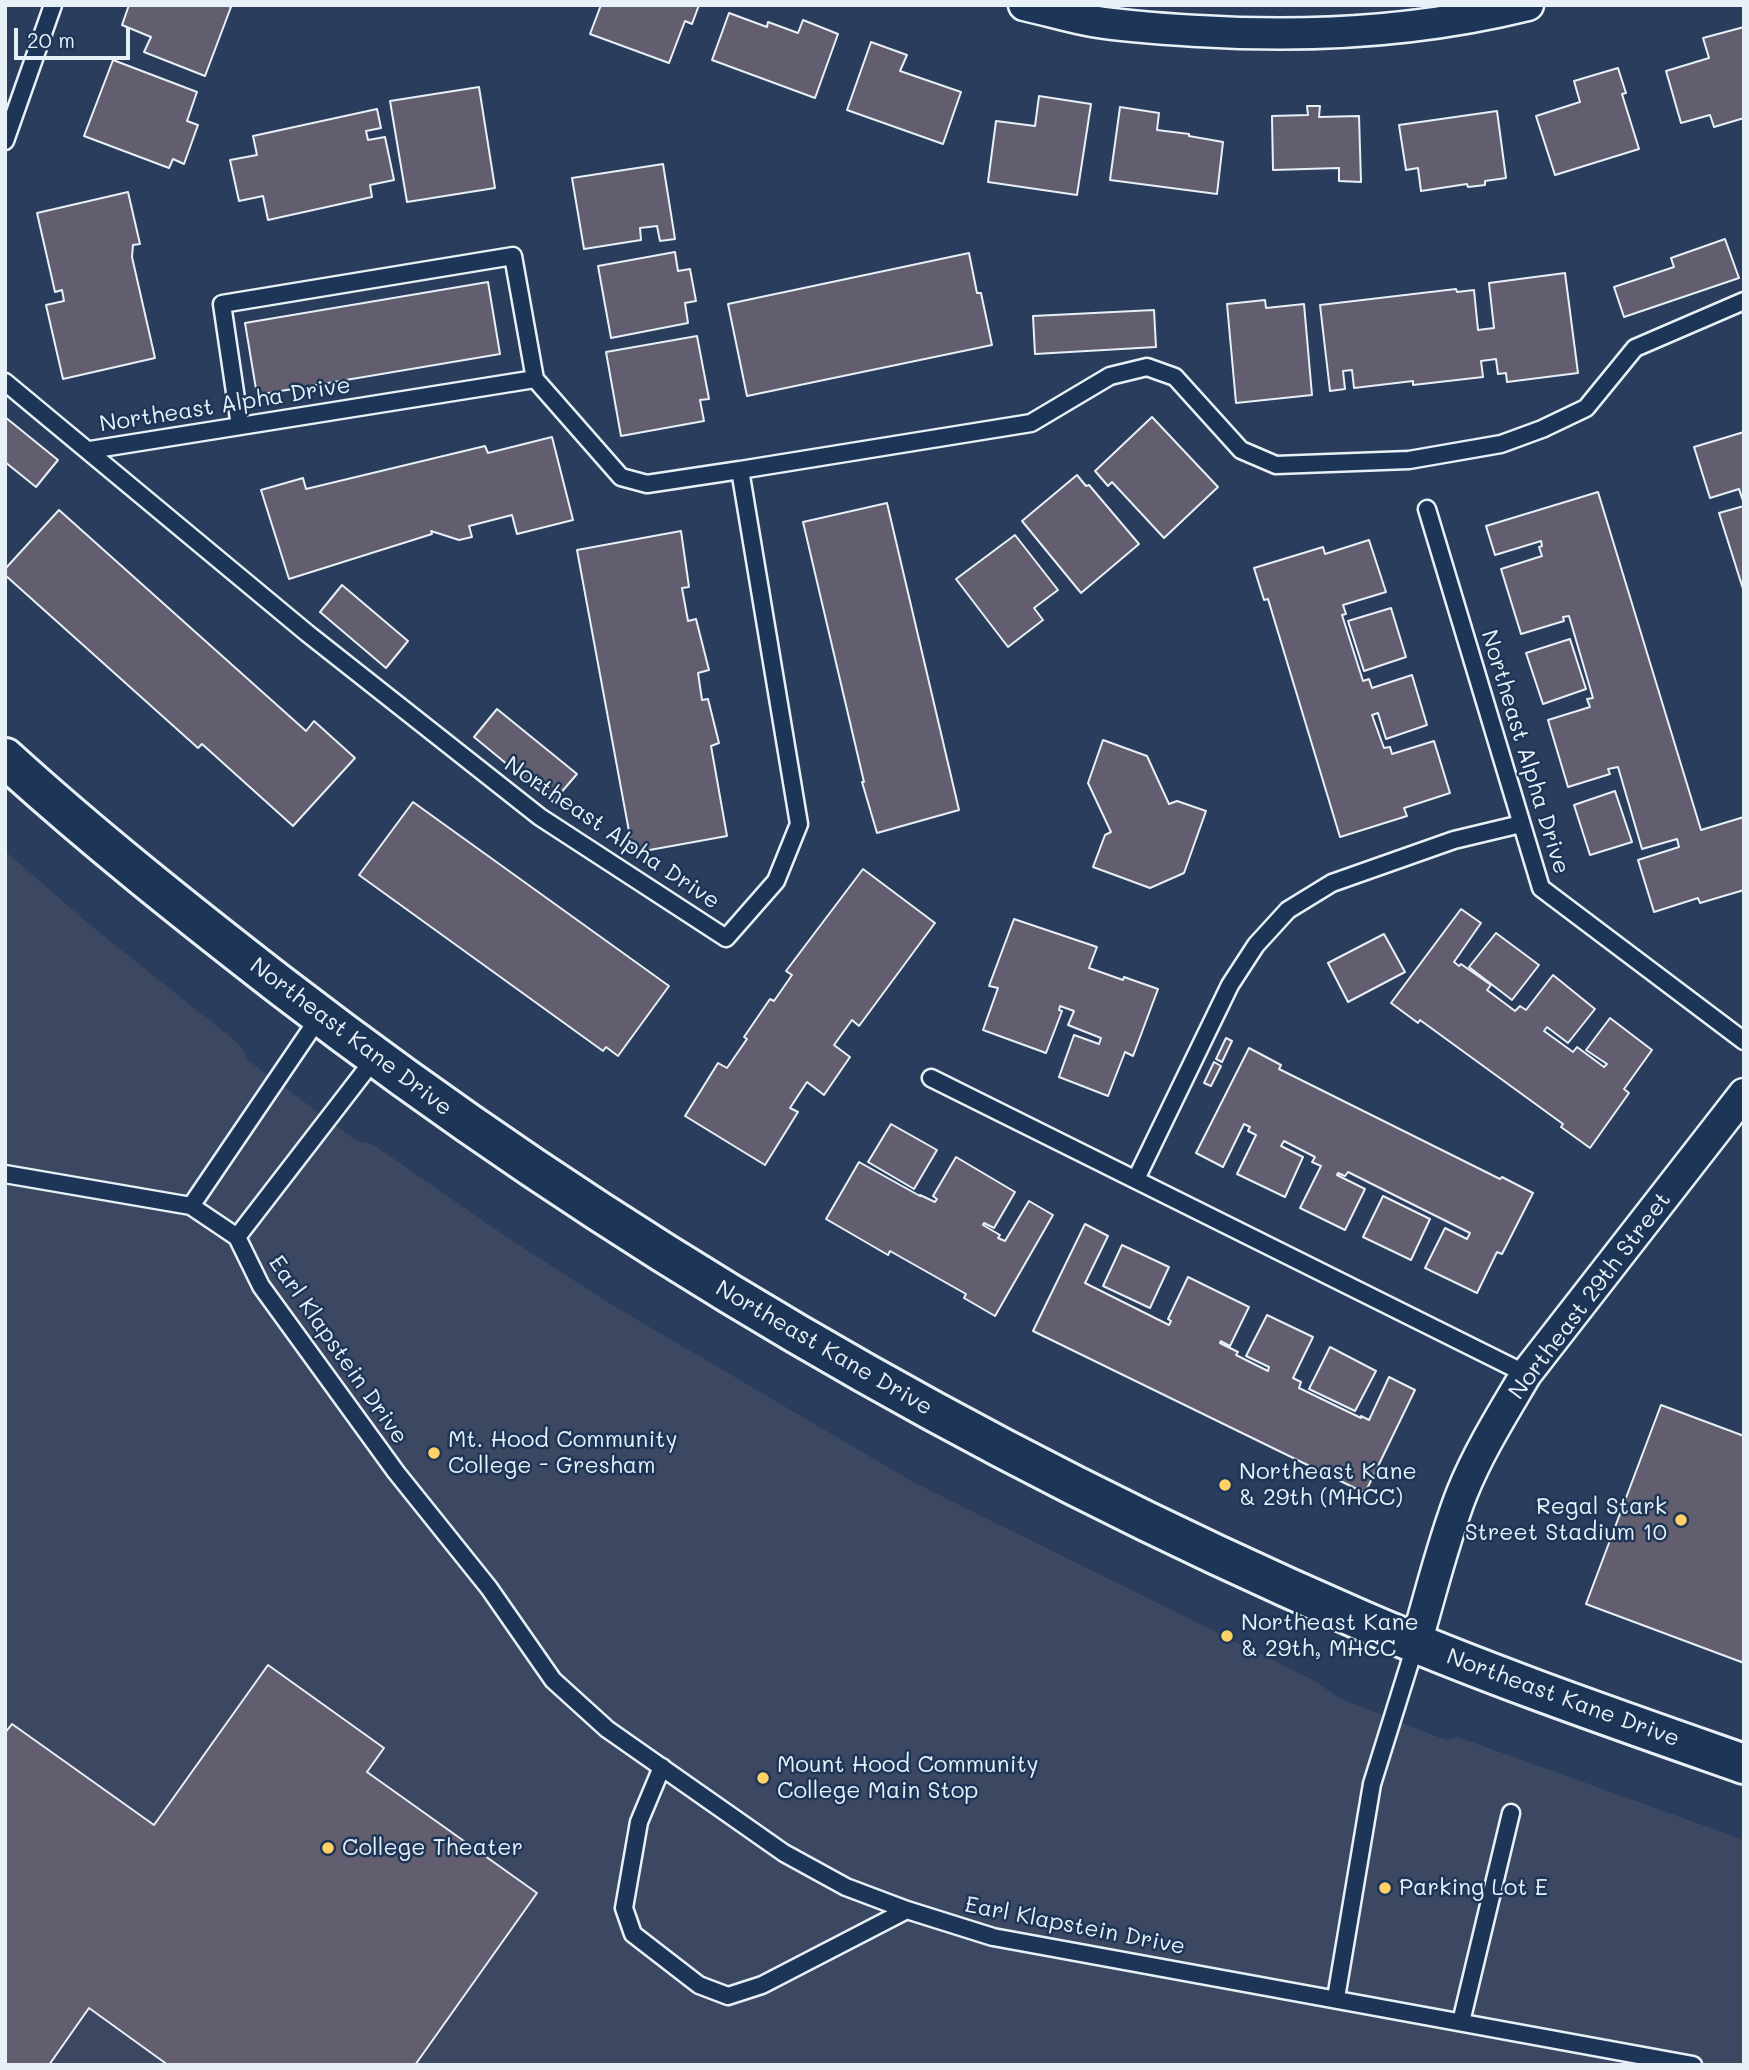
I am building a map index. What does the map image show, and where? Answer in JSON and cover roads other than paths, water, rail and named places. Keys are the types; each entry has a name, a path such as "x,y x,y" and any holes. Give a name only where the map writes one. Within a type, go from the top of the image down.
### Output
{"main road":[{"name":"Northeast Kane Drive","path":"5,758 67,814 225,942 375,1058 587,1205 808,1342 1120,1509 1366,1622 1587,1708 1744,1764"}],"street":[{"path":"1024,5 1093,21 1251,35 1404,29 1528,5"},
{"name":"Northeast 29th Street","path":"1416,1643 1461,1494 1481,1451 1526,1374 1744,1094"}],"lane":[{"path":"5,141 53,5"},
{"path":"240,426 222,304 513,256 535,379 621,477 648,484 1031,423 1110,376 1147,367 1175,377 1241,450 1276,465 1409,460 1501,444 1542,429 1586,408 1634,348 1744,301"},
{"name":"Northeast Alpha Drive","path":"90,450 535,379"},
{"name":"Northeast Alpha Drive","path":"5,382 307,633 540,817 726,938 776,881 799,824 740,470"},
{"name":"Northeast Alpha Drive","path":"1427,509 1541,888 1744,1041"},
{"path":"1136,1179 1230,985 1256,946 1288,910 1332,883 1454,840 1521,824"},
{"path":"191,1206 320,1016"},
{"path":"237,1237 375,1058"},
{"path":"931,1078 1526,1374"},
{"name":"Earl Klapstein Drive","path":"5,1174 191,1206 237,1237 261,1286 396,1472 489,1588 553,1680 607,1729 662,1768 784,1853 846,1887 907,1910 993,1937 1693,2065"},
{"name":"Northeast 29th Street","path":"1336,1998 1372,1784 1416,1643"},
{"path":"662,1768 639,1822 624,1908 633,1934 699,1985 728,1996 762,1985 907,1910"},
{"path":"1461,2022 1511,1813"}],"place":[{"name":"Mt. Hood Community College - Gresham","path":"434,1453"},
{"name":"Northeast Kane & 29th (MHCC)","path":"1225,1485"},
{"name":"Regal Stark Street Stadium 10","path":"1681,1520"},
{"name":"Northeast Kane & 29th, MHCC","path":"1227,1636"},
{"name":"Mount Hood Community College Main Stop","path":"763,1778"},
{"name":"College Theater","path":"328,1848"},
{"name":"Parking Lot E","path":"1385,1888"}]}
